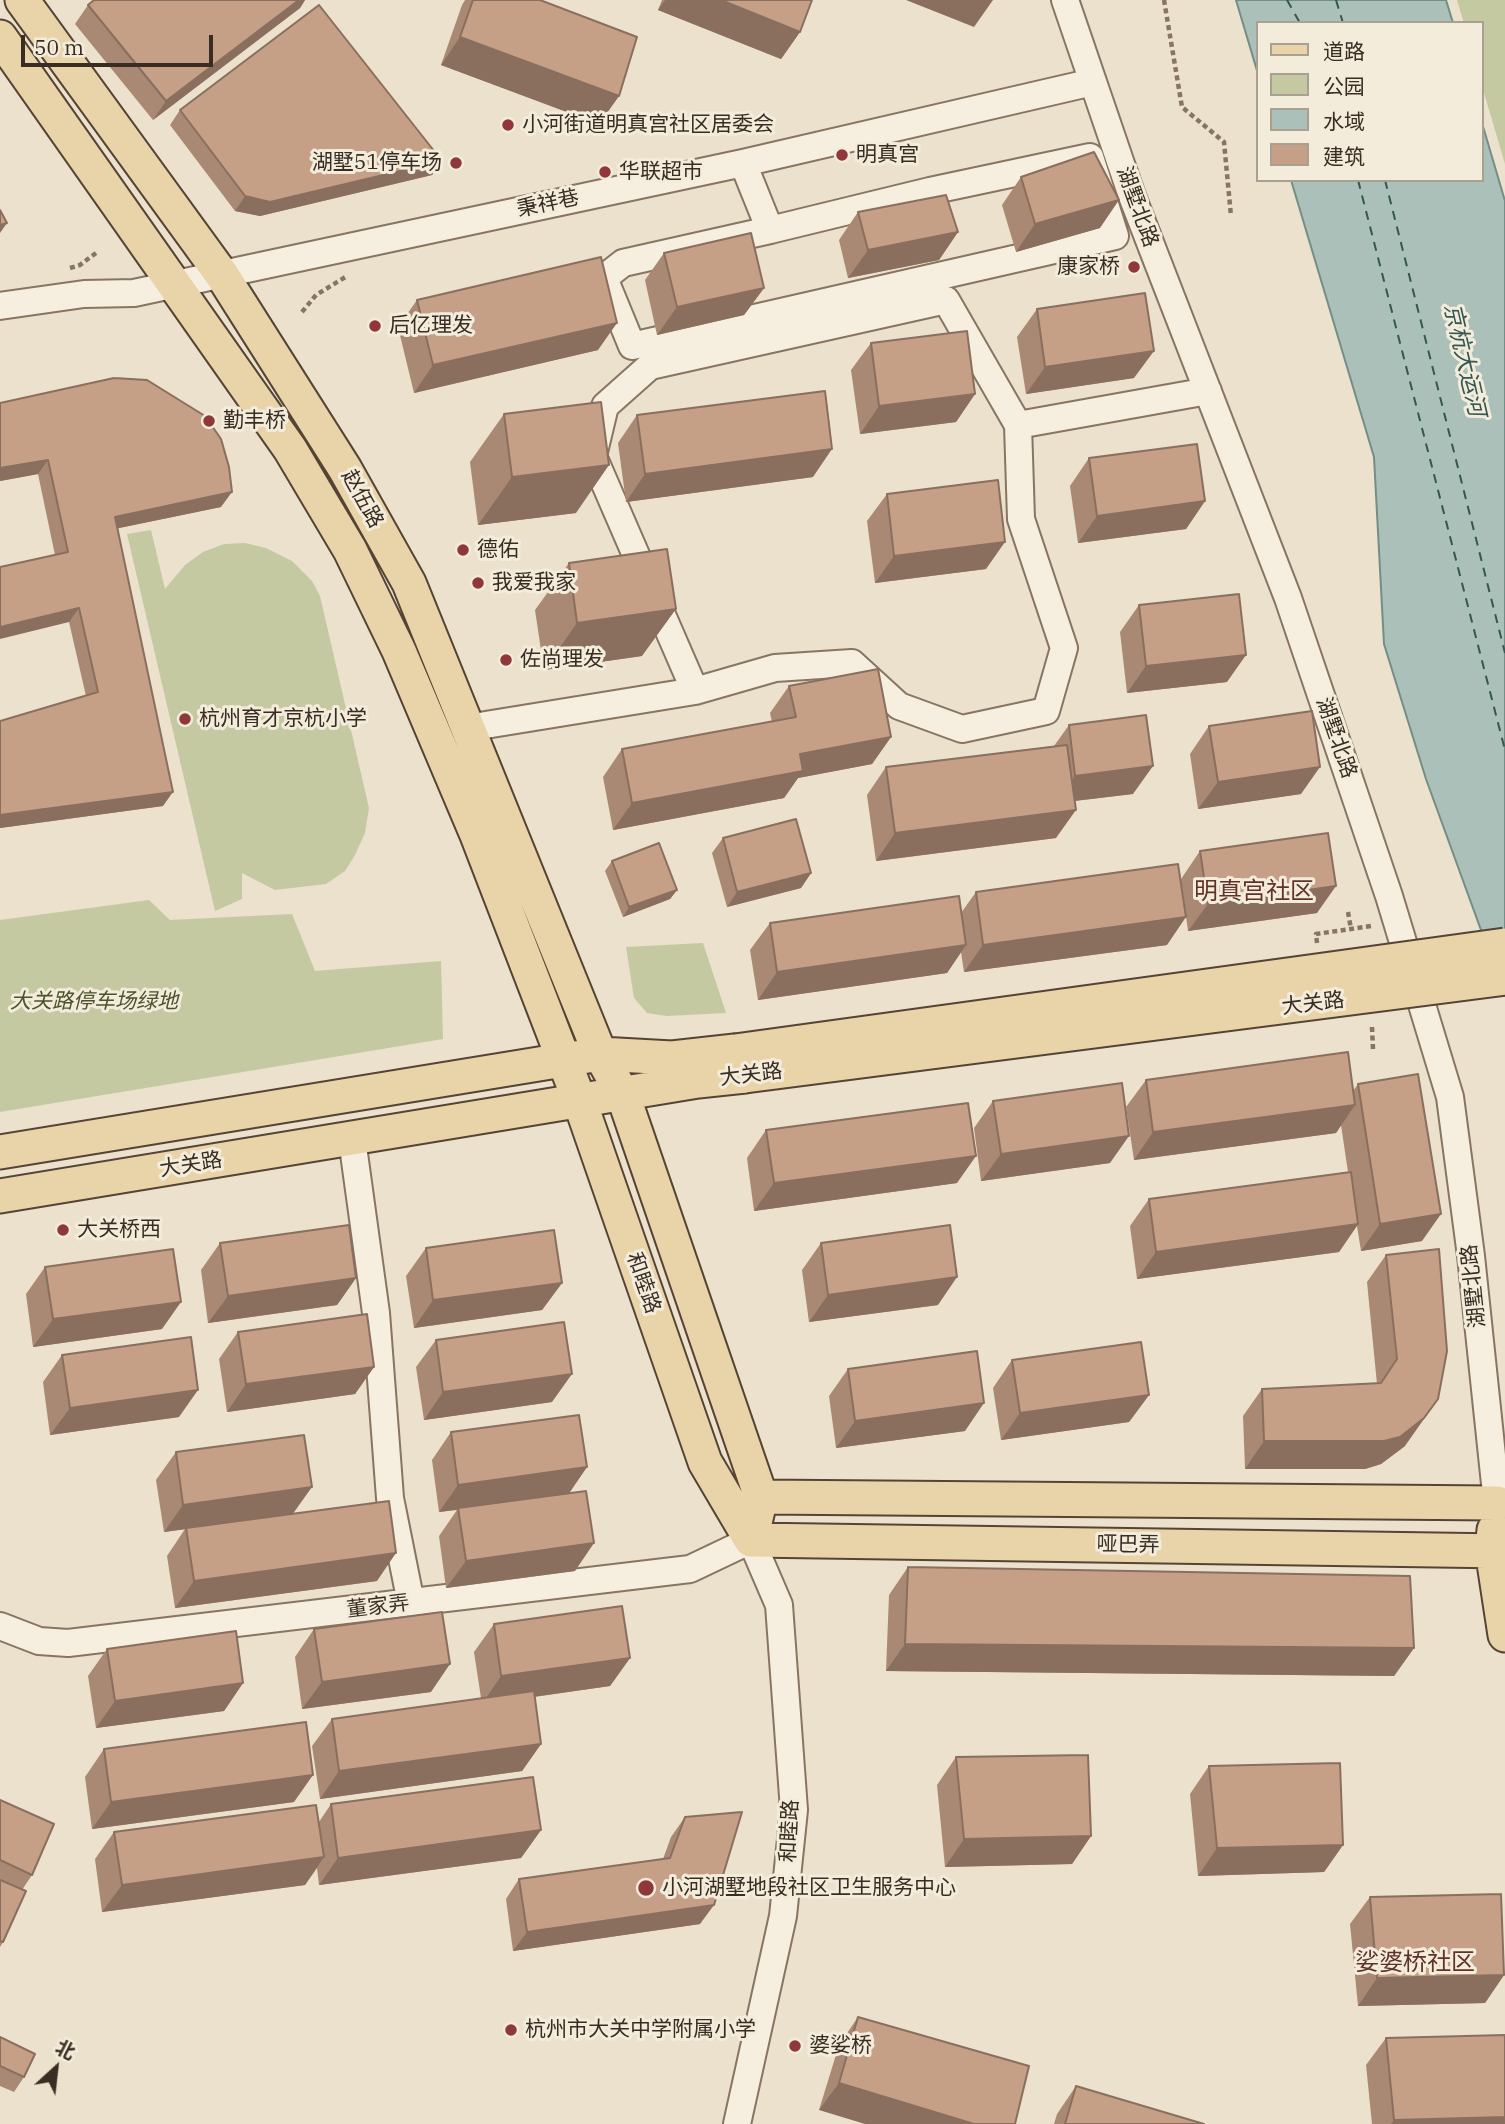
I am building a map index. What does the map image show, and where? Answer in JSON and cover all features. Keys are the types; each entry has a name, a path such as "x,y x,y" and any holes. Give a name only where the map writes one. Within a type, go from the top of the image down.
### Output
{"main road":[{"name":"赵伍路","path":"22,0 222,275 345,469 410,583 600,1054"},
{"name":"赵伍路","path":"0,37 290,449 350,550 442,749 563,1060"},
{"name":"大关路","path":"0,1196 623,1095 698,1080 740,1063 1505,945"},
{"name":"大关路","path":"0,1152 600,1054 740,1063 1505,978"},
{"name":"和睦路","path":"600,1054 623,1095 761,1497"},
{"name":"和睦路","path":"563,1060 705,1462 751,1540"},
{"path":"751,1540 761,1497 1500,1534"},
{"name":"哑巴弄","path":"751,1540 1500,1534"},
{"name":"湖墅北路","path":"1500,1534 1505,1635"}],"street":[{"name":"湖墅北路","path":"1065,0 1132,196 1289,598 1389,896 1450,1097 1471,1256 1500,1534"},
{"name":"秉祥巷","path":"0,306 72,295 134,293 174,285 743,163 1093,82"},
{"path":"1090,157 1115,236 632,346 604,278 623,263 770,230 930,191 1090,157"},
{"path":"743,163 770,230"},
{"path":"467,728 695,691 775,667 852,663 899,706 962,729 1046,710 1064,648 1021,519 1018,425 946,300 650,366 605,406 593,456 695,691"},
{"path":"1018,425 1208,391"},
{"path":"352,1139 376,1313 390,1498 411,1602"},
{"name":"董家弄","path":"0,1626 39,1641 68,1643 690,1569 751,1540"},
{"name":"和睦路","path":"737,2124 783,1916 794,1810 779,1605 751,1540"}],"path":[{"path":"1164,0 1182,107 1224,142 1231,216"},
{"path":"1348,912 1351,929"},
{"path":"1318,947 1316,934 1375,925 1377,932"},
{"path":"1372,1027 1373,1049"}],"green space":[{"path":"1457,0 1505,0 1505,164 1484,93 1484,21 1463,21"},
{"path":"151,530 165,589 185,565 203,552 224,544 245,543 266,548 292,561 312,581 320,596 369,808 365,833 355,855 345,871 326,884 275,890 242,873 242,899 215,911 127,534"},
{"name":"大关路停车场绿地","path":"149,900 170,920 292,914 315,971 441,961 443,1039 0,1112 0,920"},
{"path":"703,943 726,1013 667,1016 647,1013 634,998 626,947"}],"water":[{"path":"1236,0 1446,0 1452,21 1256,21 1256,67"},
{"name":"京杭大运河","path":"1484,130 1505,201 1505,996 1426,779 1384,644 1374,457 1292,182 1484,182"}],"building":[{"path":"94,0 299,0 166,101 88,5"},
{"path":"473,0 540,0 637,37 619,96 460,37"},
{"path":"721,0 812,0 800,32"},
{"path":"319,5 442,161 270,202 245,196 180,110"},
{"path":"1094,152 1119,200 1035,224 1021,177"},
{"path":"946,195 958,232 868,250 858,212"},
{"path":"0,210 7,223 0,225"},
{"path":"751,233 764,288 677,307 664,253"},
{"path":"601,257 617,323 433,365 417,300"},
{"path":"1145,293 1154,351 1045,367 1037,309"},
{"path":"967,331 975,394 879,406 871,343"},
{"path":"114,378 147,380 205,416 221,439 229,467 232,492 115,517 173,792 0,815 0,721 98,692 79,608 0,627 0,567 68,552 48,460 0,468 0,403"},
{"path":"825,391 832,449 645,474 637,415"},
{"path":"601,402 609,465 512,477 504,414"},
{"path":"1197,444 1205,501 1097,516 1089,458"},
{"path":"998,480 1005,542 894,556 887,494"},
{"path":"667,549 676,609 577,623 569,563"},
{"path":"1239,594 1246,655 1146,666 1139,605"},
{"path":"878,669 891,737 800,754 803,771 632,803 622,749 796,717 789,686"},
{"path":"1312,711 1320,767 1218,782 1209,726"},
{"path":"1146,715 1153,766 1075,776 1069,725"},
{"path":"1067,745 1076,810 895,833 886,767"},
{"path":"796,819 811,873 737,892 723,838"},
{"path":"1328,833 1336,886 1208,904 1200,851"},
{"path":"659,843 677,890 629,907 612,861"},
{"path":"1178,864 1186,917 983,945 976,892"},
{"path":"959,896 966,945 777,972 770,923"},
{"path":"1348,1052 1355,1105 1153,1132 1146,1080"},
{"path":"1418,1074 1441,1214 1380,1224 1358,1084"},
{"path":"1122,1083 1129,1136 1001,1154 993,1101"},
{"path":"968,1103 976,1156 774,1183 766,1130"},
{"path":"1351,1172 1358,1224 1156,1252 1149,1199"},
{"path":"349,1225 356,1278 228,1296 220,1243"},
{"path":"950,1225 957,1277 828,1295 821,1243"},
{"path":"554,1230 562,1283 433,1300 426,1248"},
{"path":"173,1249 181,1302 53,1319 45,1267"},
{"path":"1439,1249 1447,1351 1438,1399 1424,1418 1400,1437 1384,1441 1264,1441 1262,1389 1381,1383 1397,1359 1386,1255"},
{"path":"367,1314 374,1367 246,1384 238,1332"},
{"path":"564,1322 572,1374 443,1392 436,1340"},
{"path":"191,1337 198,1390 70,1408 62,1355"},
{"path":"1141,1342 1149,1395 1020,1413 1012,1360"},
{"path":"977,1351 984,1403 855,1421 848,1369"},
{"path":"579,1415 587,1467 458,1485 451,1432"},
{"path":"304,1435 312,1487 183,1505 176,1452"},
{"path":"586,1491 594,1543 466,1561 458,1508"},
{"path":"389,1501 396,1553 194,1581 186,1528"},
{"path":"908,1567 1410,1576 1414,1648 905,1644"},
{"path":"622,1606 630,1658 501,1676 494,1624"},
{"path":"442,1612 450,1664 322,1682 314,1629"},
{"path":"236,1631 243,1683 115,1701 107,1649"},
{"path":"534,1691 541,1744 339,1771 332,1719"},
{"path":"306,1722 313,1775 111,1802 104,1749"},
{"path":"1088,1755 1091,1836 964,1839 956,1757"},
{"path":"1340,1763 1343,1845 1217,1848 1209,1766"},
{"path":"533,1777 541,1830 338,1858 331,1804"},
{"path":"0,1800 54,1824 32,1875 0,1860"},
{"path":"316,1805 324,1857 122,1885 114,1832"},
{"name":"小河湖墅地段社区卫生服务中心","path":"742,1812 714,1905 527,1932 519,1879 670,1858 685,1817"},
{"path":"0,1880 26,1891 3,1942 0,1941"},
{"path":"1501,1894 1504,1975 1377,1978 1370,1897"},
{"path":"858,2017 1029,2066 1015,2124 974,2124 839,2083"},
{"path":"1505,2035 1505,2117 1394,2120 1386,2038"},
{"path":"0,2037 35,2054 24,2077 0,2066"},
{"path":"1076,2086 1204,2124 1065,2124"}],"ferry route":[{"path":"1287,0 1299,21"},
{"path":"1336,0 1342,21"},
{"path":"1359,182 1505,750"},
{"path":"1386,182 1505,653"}],"place":[{"name":"小河街道明真宫社区居委会","path":"508,125"},
{"name":"明真宫","path":"842,155"},
{"name":"湖墅51停车场","path":"456,163"},
{"name":"华联超市","path":"605,172"},
{"name":"康家桥","path":"1134,267"},
{"name":"后亿理发","path":"375,326"},
{"name":"勤丰桥","path":"209,421"},
{"name":"德佑","path":"463,550"},
{"name":"我爱我家","path":"478,583"},
{"name":"佐尚理发","path":"506,660"},
{"name":"杭州育才京杭小学","path":"185,719"},
{"name":"大关桥西","path":"63,1230"},
{"name":"小河湖墅地段社区卫生服务中心","path":"646,1888"},
{"name":"杭州市大关中学附属小学","path":"511,2030"},
{"name":"婆娑桥","path":"795,2046"}],"district":[{"name":"明真宫社区","path":"1254,892"},
{"name":"娑婆桥社区","path":"1415,1963"}]}
